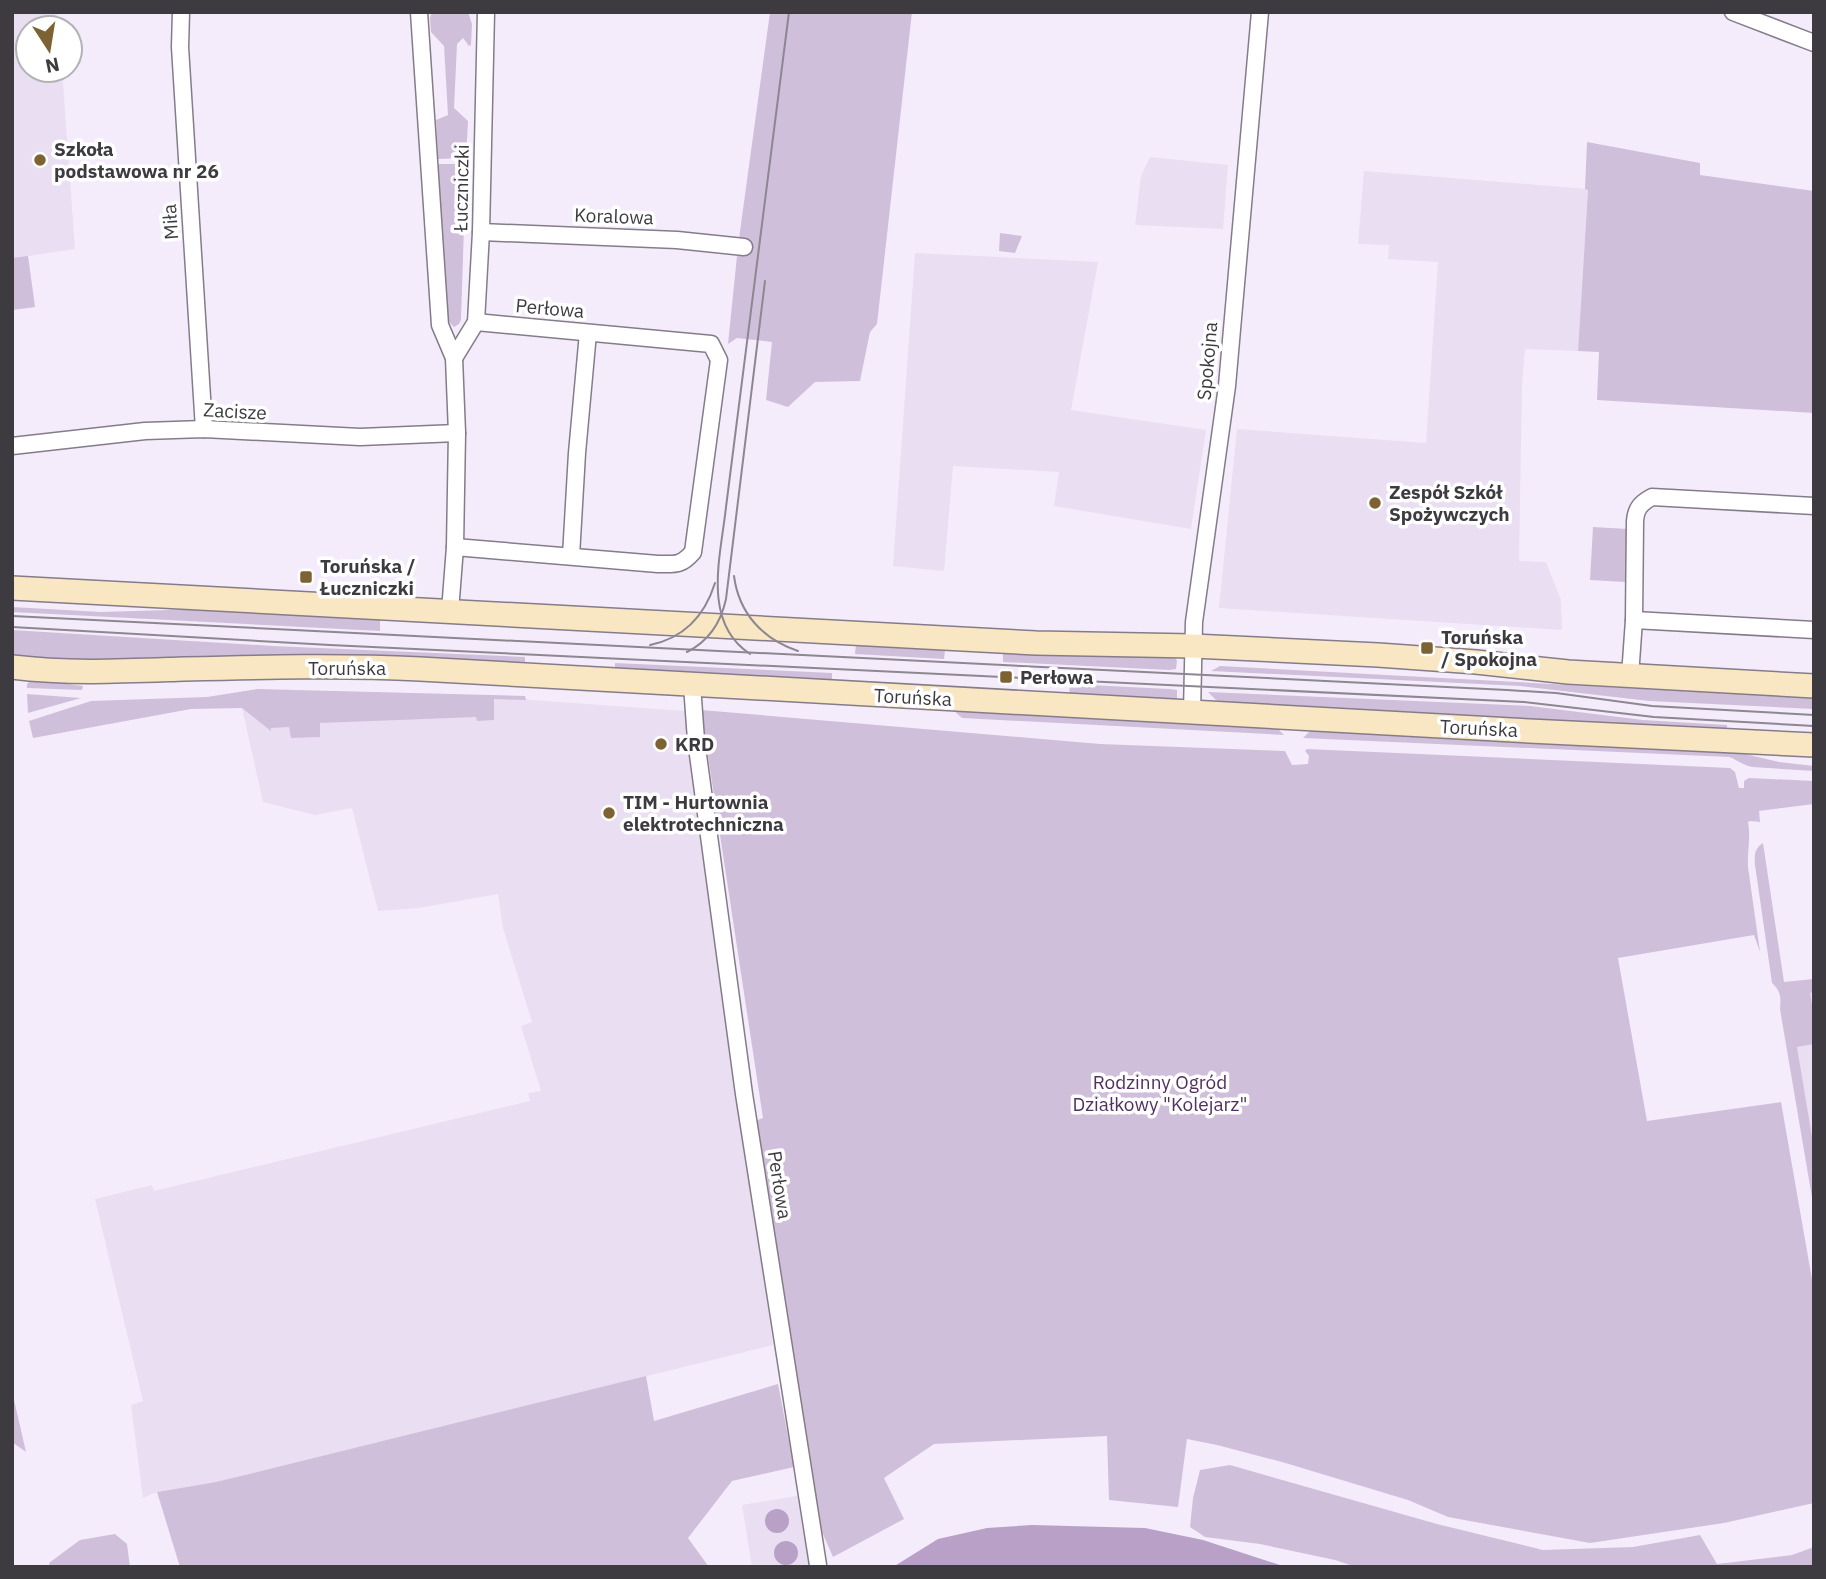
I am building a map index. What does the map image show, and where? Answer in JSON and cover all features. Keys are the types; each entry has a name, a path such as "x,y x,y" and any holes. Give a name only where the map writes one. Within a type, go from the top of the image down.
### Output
{"main road":[{"path":"12,589 1036,643 1192,646 1378,655 1568,672 1814,686"},
{"name":"Toruńska","path":"12,667 97,672 273,667 391,668 1814,745"}],"street":[{"name":"Miła","path":"181,12 180,47 204,429"},
{"name":"Łuczniczki","path":"419,12 440,326 454,358 457,433 455,547 450,611"},
{"name":"Łuczniczki","path":"454,358 476,322 481,232 485,12"},
{"name":"Spokojna","path":"1192,712 1192,646 1227,386 1260,12"},
{"path":"1732,12 1814,43"},
{"name":"Koralowa","path":"481,232 677,240 744,247"},
{"name":"Perłowa","path":"455,547 676,564 686,561 693,552 719,360 711,344 476,322"},
{"path":"571,556 588,332"},
{"name":"Zacisze","path":"12,446 145,431 204,429 360,437 457,433"},
{"path":"1630,676 1634,620 1635,521 1636,510 1643,502 1652,497 1814,506"},
{"path":"1634,620 1814,630"},
{"name":"Perłowa","path":"692,685 696,740 744,1094 818,1565"}],"shaded area":[{"name":"Szkoła podstawowa nr 26","path":"12,12 57,12 14,14 14,84 63,84 75,249 28,256 35,307 12,310"},
{"path":"1150,157 1228,165 1223,229 1135,225 1141,176"},
{"name":"Zespół Szkół Spożywczych","path":"1364,171 1588,189 1578,351 1525,349 1522,385 1519,561 1546,562 1561,600 1562,630 1219,608 1237,429 1426,443 1438,262 1388,259 1389,245 1358,244"},
{"path":"915,253 1098,262 1071,410 1206,430 1191,529 1054,506 1059,472 953,466 944,571 893,566"},
{"path":"504,698 685,711 773,1345 216,1482 157,1492 143,1498 131,1405 143,1401 95,1199 152,1185 154,1191 530,1101 528,1093 541,1091 521,1026 532,1022 503,928 498,894 419,908 378,911 352,808 315,815 263,802 242,708"},
{"path":"1814,992 1814,1209 1780,1009 1781,996"},
{"path":"802,1495 814,1567 752,1567 742,1505"},
{"path":"777,1509 788,1516 789,1521 782,1532 777,1533 766,1526 765,1521 772,1510"},
{"path":"1032,1525 1145,1528 1203,1540 1286,1567 893,1567 938,1539 987,1528"},
{"path":"786,1541 797,1548 798,1553 791,1564 786,1565 775,1558 774,1553 781,1542"}],"green space":[{"path":"432,12 468,12 472,24 471,45 463,38 457,44 454,108 468,121 466,158 438,159 436,120 448,115 444,46 431,32"},
{"path":"770,12 912,12 877,324 870,332 860,381 815,382 788,407 766,400 772,342 737,338 728,344 738,246"},
{"path":"1587,142 1700,163 1700,175 1814,191 1814,413 1597,400 1599,352 1578,351 1588,190 1585,189"},
{"path":"438,164 466,164 461,320 454,327 448,321"},
{"path":"1000,233 1022,236 1015,253 999,251"},
{"path":"28,256 35,307 12,310 12,258"},
{"path":"1593,527 1628,529 1625,582 1590,580"},
{"path":"12,607 101,612 202,609 380,619 380,631 12,612"},
{"path":"12,630 273,646 525,657 525,665 340,656 89,662 12,658"},
{"path":"856,644 945,650 944,659 855,654"},
{"path":"1003,653 1160,655 1175,657 1177,661 1176,669 1170,670 1003,662"},
{"path":"615,663 832,673 832,684 615,670"},
{"path":"1220,666 1814,698 1814,709 1649,701 1520,686 1211,671"},
{"path":"30,681 83,686 82,690 27,688"},
{"path":"1070,684 1177,690 1177,700 1173,702 1069,696"},
{"path":"257,689 525,696 526,700 494,699 494,720 477,721 476,717 320,723 320,737 291,738 289,727 271,728 271,731 242,708 191,709 33,738 29,721 91,701 207,697"},
{"path":"1208,692 1530,706 1643,720 1727,725 1727,731 1224,703"},
{"path":"27,694 81,698 28,713"},
{"name":"Rodzinny Ogród Działkowy \"Kolejarz\"","path":"701,710 1100,744 1285,751 1292,765 1308,764 1309,756 1305,751 1307,749 1730,768 1735,772 1739,788 1744,788 1744,781 1749,778 1814,781 1814,804 1759,811 1760,822 1748,822 1748,867 1760,952 1754,935 1618,958 1647,1121 1781,1102 1814,1291 1814,1503 1724,1523 1590,1543 1448,1517 1408,1500 1282,1462 1187,1439 1178,1507 1109,1500 1107,1436 934,1444 884,1478 904,1519 833,1557 816,1518 755,1121 763,1118"},
{"path":"953,710 1277,728 1284,735 962,718"},
{"path":"1311,730 1737,752 1779,762 1814,766 1814,771 1752,767 1729,757 1303,738"},
{"path":"1763,843 1784,982 1814,979 1814,992 1810,993 1814,1016 1814,1044 1797,1047 1814,1149 1814,1209 1780,1009 1780,995 1772,983 1755,865 1756,852"},
{"path":"646,1376 654,1421 778,1384 794,1467 732,1481 688,1538 709,1567 180,1567 157,1492 216,1482"},
{"path":"12,1391 26,1452 12,1442"},
{"path":"1230,1465 1437,1524 1543,1550 1633,1547 1700,1535 1717,1564 1792,1555 1814,1547 1814,1567 1356,1567 1260,1544 1205,1537 1190,1527 1200,1470"},
{"path":"115,1534 127,1544 130,1567 50,1567 49,1563 80,1540"}],"tram line":[{"path":"750,654 735,640 725,624 720,606 718,566 789,12"},
{"path":"687,652 695,648 713,630 726,599 765,281"},
{"path":"734,576 741,602 755,623 774,640 798,651"},
{"path":"650,645 673,637 692,623 711,595 715,583"},
{"path":"12,616 1507,690 1556,693 1652,706 1814,715"},
{"path":"12,627 330,645 1524,702 1654,717 1814,726"}],"place":[{"name":"Szkoła podstawowa nr 26","path":"40,160"},
{"name":"Zespół Szkół Spożywczych","path":"1375,503"},
{"name":"Toruńska / Łuczniczki","path":"306,577"},
{"name":"Toruńska / Spokojna","path":"1427,648"},
{"name":"Perłowa","path":"1006,677"},
{"name":"KRD","path":"661,744"},
{"name":"TIM - Hurtownia elektrotechniczna","path":"609,813"}]}
